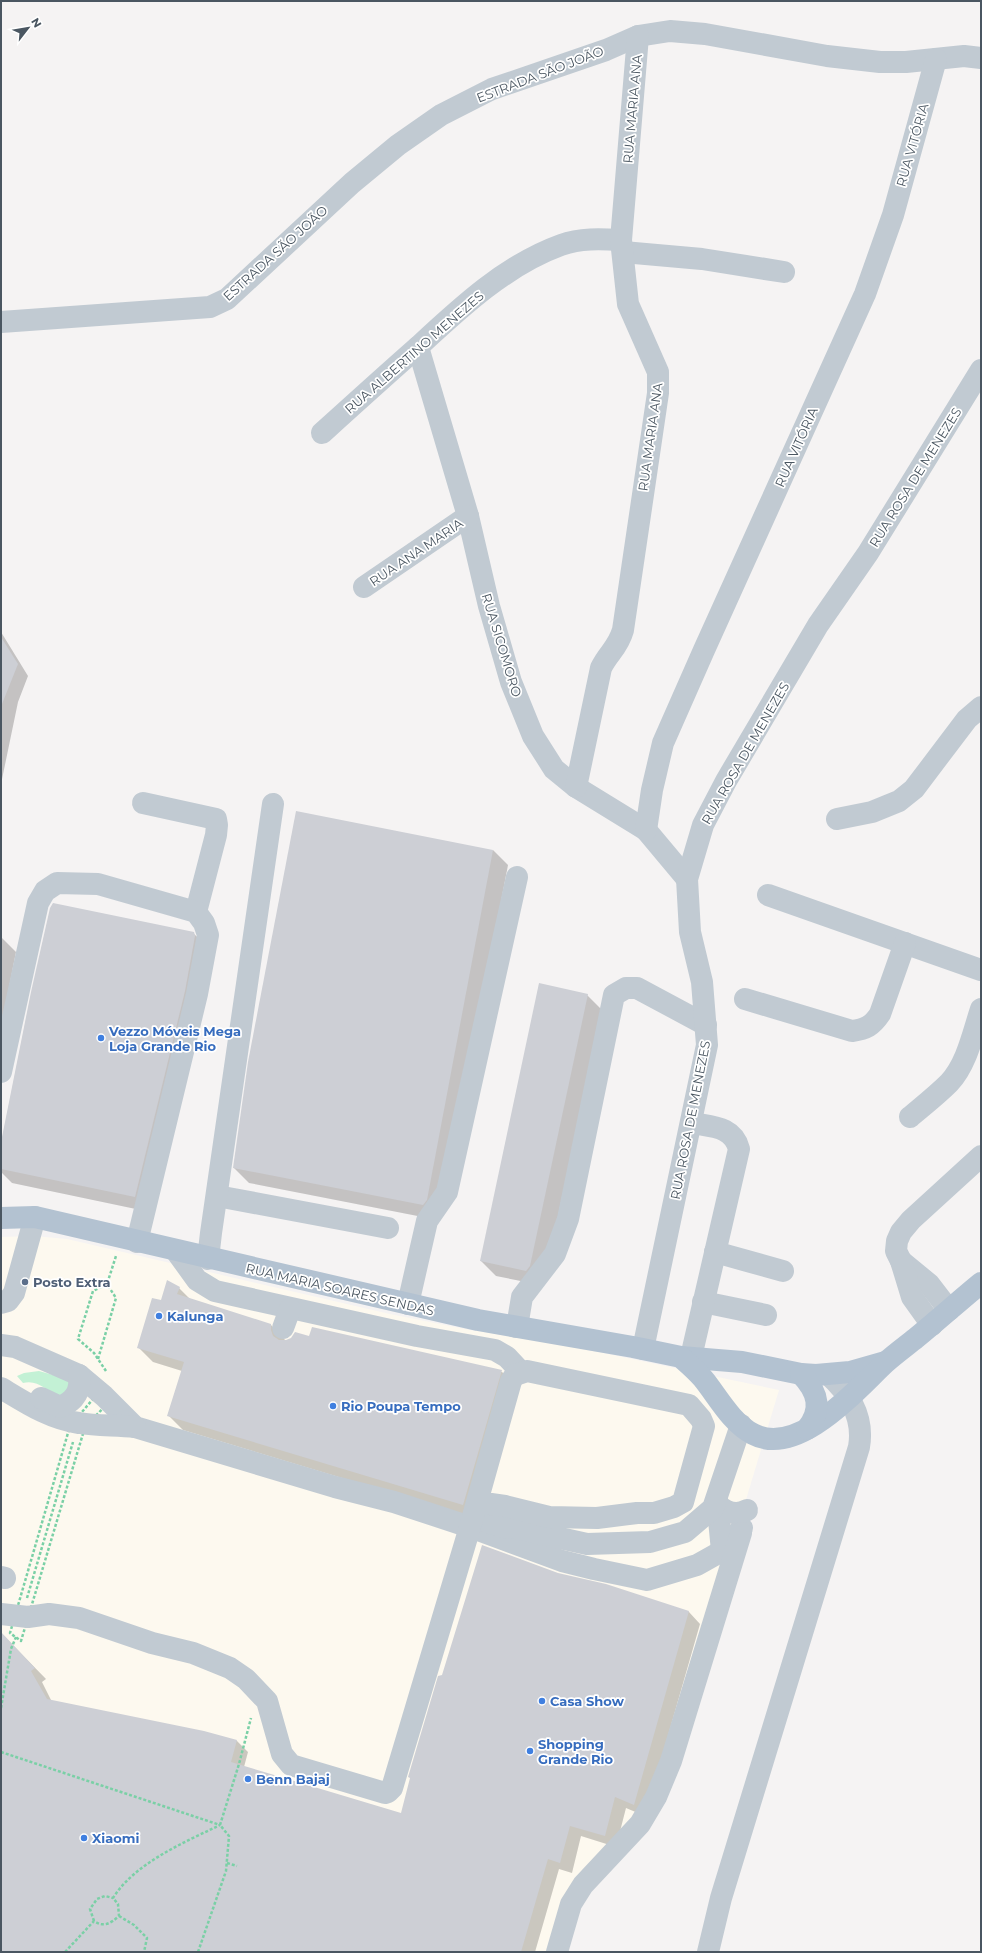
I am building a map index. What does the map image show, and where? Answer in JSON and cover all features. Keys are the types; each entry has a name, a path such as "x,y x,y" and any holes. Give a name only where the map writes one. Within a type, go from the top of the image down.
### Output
{"main road":[{"name":"RUA MARIA SOARES SENDAS","path":"1,1218 34,1217 208,1259 478,1320 686,1357 742,1362 801,1374 829,1375 850,1372 885,1362"},
{"name":"RUA MARIA SOARES SENDAS","path":"686,1357 724,1406 742,1426 754,1435 775,1440 794,1436 807,1429 850,1399 885,1362 932,1325 981,1283"},
{"path":"724,1406 720,1390 721,1379 728,1369 742,1362"},
{"path":"801,1374 812,1386 817,1403 815,1417 807,1429"}],"street":[{"name":"ESTRADA SÃO JOÃO","path":"1,322 210,307 227,299 352,184 398,144 440,115 492,89 606,50 638,36 670,31 705,34 827,56 880,62 906,62 964,56 981,58"},
{"name":"RUA MARIA ANA","path":"576,787 601,668 615,650 623,630 658,393 658,372 628,304 622,246 638,36"},
{"name":"RUA VITÓRIA","path":"646,830 652,790 663,743 865,294 893,215 936,59"},
{"name":"RUA ALBERTINO MENEZES","path":"322,434 462,306 512,270 538,255 562,245 593,238 622,246 784,272"},
{"name":"RUA SICOMORO","path":"418,347 468,516 489,606 511,682 533,736 554,769 576,787 646,830 687,879"},
{"name":"RUA ROSA DE MENEZES","path":"644,1349 692,1123 707,1044 702,982 690,932 687,879 703,825 726,781 818,625 868,553 981,370"},
{"name":"RUA ANA MARIA","path":"364,587 468,516"},
{"path":"837,819 872,812 899,801 914,789 967,719 981,707"},
{"path":"143,803 216,819 216,835 196,912"},
{"path":"208,1259 273,804"},
{"path":"408,1304 427,1221 447,1192 517,877"},
{"path":"1,1072 38,903 45,891 57,884 98,884 196,912 204,923 208,935 197,994 129,1240"},
{"path":"768,895 981,970"},
{"path":"745,999 852,1031 864,1029 874,1023 880,1014 905,943"},
{"path":"517,1327 522,1297 555,1254 568,1219 614,995 626,988 637,988 706,1025"},
{"path":"910,1117 950,1082 957,1072 968,1048 981,1009"},
{"path":"686,1357 703,1302 739,1149 737,1140 725,1130 692,1123"},
{"path":"932,1325 912,1297 901,1261 896,1251 897,1241 901,1232 981,1156"},
{"path":"217,1196 388,1228"},
{"path":"1,1303 8,1301 14,1293 34,1217"},
{"path":"176,1251 197,1280 214,1291 287,1318 417,1336 495,1350 507,1357 521,1372"},
{"path":"715,1252 784,1271"},
{"path":"901,1261 929,1284 949,1310"},
{"path":"703,1302 766,1315"},
{"path":"1,1345 15,1347 79,1375 135,1427"},
{"path":"17,1615 49,1614 79,1618 145,1641 193,1653 230,1668 246,1679 267,1701 282,1754 291,1765 380,1793 388,1792 392,1788 511,1381 515,1375 527,1371 689,1404 696,1412 704,1426 683,1502 665,1510 654,1513 637,1513 597,1518 549,1517 505,1506 473,1515"},
{"path":"1,1375 24,1390 60,1407 68,1404 75,1398 80,1387 79,1375"},
{"path":"708,1952 721,1898 859,1447 861,1434 860,1425 850,1399 841,1386 829,1375"},
{"path":"1,1388 38,1410 80,1423 135,1427 335,1487 394,1502 473,1515 503,1527 515,1528 587,1544 650,1542 685,1532 718,1502"},
{"path":"722,1551 718,1502 742,1426"},
{"path":"718,1502 724,1511 741,1513 745,1519"},
{"path":"473,1515 562,1562 647,1580 697,1565 722,1551 745,1519"},
{"path":"557,1952 571,1904 583,1885 640,1824 656,1797 671,1761 745,1519"}],"path":[{"path":"107,1372 98,1359 78,1339 93,1291 107,1284 129,1240"},
{"path":"98,1359 116,1298 107,1284"},
{"path":"80,1423 85,1427 17,1615 10,1633 21,1641 17,1615 80,1423 104,1397"},
{"path":"1,1708 11,1649 16,1637 17,1615 70,1426 80,1423 104,1397"},
{"path":"1,1689 4,1693"},
{"path":"113,1898 130,1877 176,1846 220,1825 239,1764 252,1712 267,1701"},
{"path":"1,1752 220,1825 229,1836 226,1871 198,1952"},
{"path":"227,1863 237,1866"},
{"path":"105,1896 113,1898 118,1904 119,1916 111,1923 104,1925 94,1921 90,1909 94,1902 105,1896"},
{"path":"119,1916 134,1925 146,1938 144,1952"},
{"path":"65,1952 94,1921"}],"shaded area":[{"path":"34,1236 67,1239 390,1314 470,1330 556,1343 779,1390 668,1759 640,1818 593,1867 554,1952 1,1952 1,1237"}],"green space":[{"path":"39,1371 64,1378 76,1387 58,1397 46,1388 37,1384 28,1382 23,1383 17,1376 24,1373"}],"building":[{"path":"1,637 18,664 2,704 1,704"},
{"path":"296,811 493,850 427,1200 423,1205 233,1168 248,1062"},
{"name":"Vezzo Móveis Mega Loja Grande Rio","path":"53,903 194,932 195,936 185,991 135,1197 1,1169 1,1142 31,992 50,908"},
{"path":"539,983 588,994 530,1266 526,1271 480,1261"},
{"name":"Rio Poupa Tempo","path":"167,1280 180,1287 177,1294 271,1324 273,1336 279,1340 291,1338 295,1332 309,1336 312,1327 502,1370 463,1505 167,1416 184,1362 137,1348 152,1298 161,1300"},
{"name":"Shopping Grande Rio","path":"482,1545 558,1573 606,1584 689,1611 634,1805 615,1797 605,1836 570,1826 560,1863 548,1859 521,1952 1,1952 1,1632 35,1668 31,1671 47,1699 204,1731 237,1740 231,1762 401,1813 410,1778 408,1777 438,1676 442,1675"}],"place":[{"name":"Vezzo Móveis Mega Loja Grande Rio","path":"101,1038"},
{"name":"Posto Extra","path":"25,1282"},
{"name":"Kalunga","path":"159,1316"},
{"name":"Rio Poupa Tempo","path":"333,1406"},
{"name":"Casa Show","path":"542,1701"},
{"name":"Shopping Grande Rio","path":"530,1751"},
{"name":"Benn Bajaj","path":"248,1779"},
{"name":"Xiaomi","path":"84,1838"}]}
